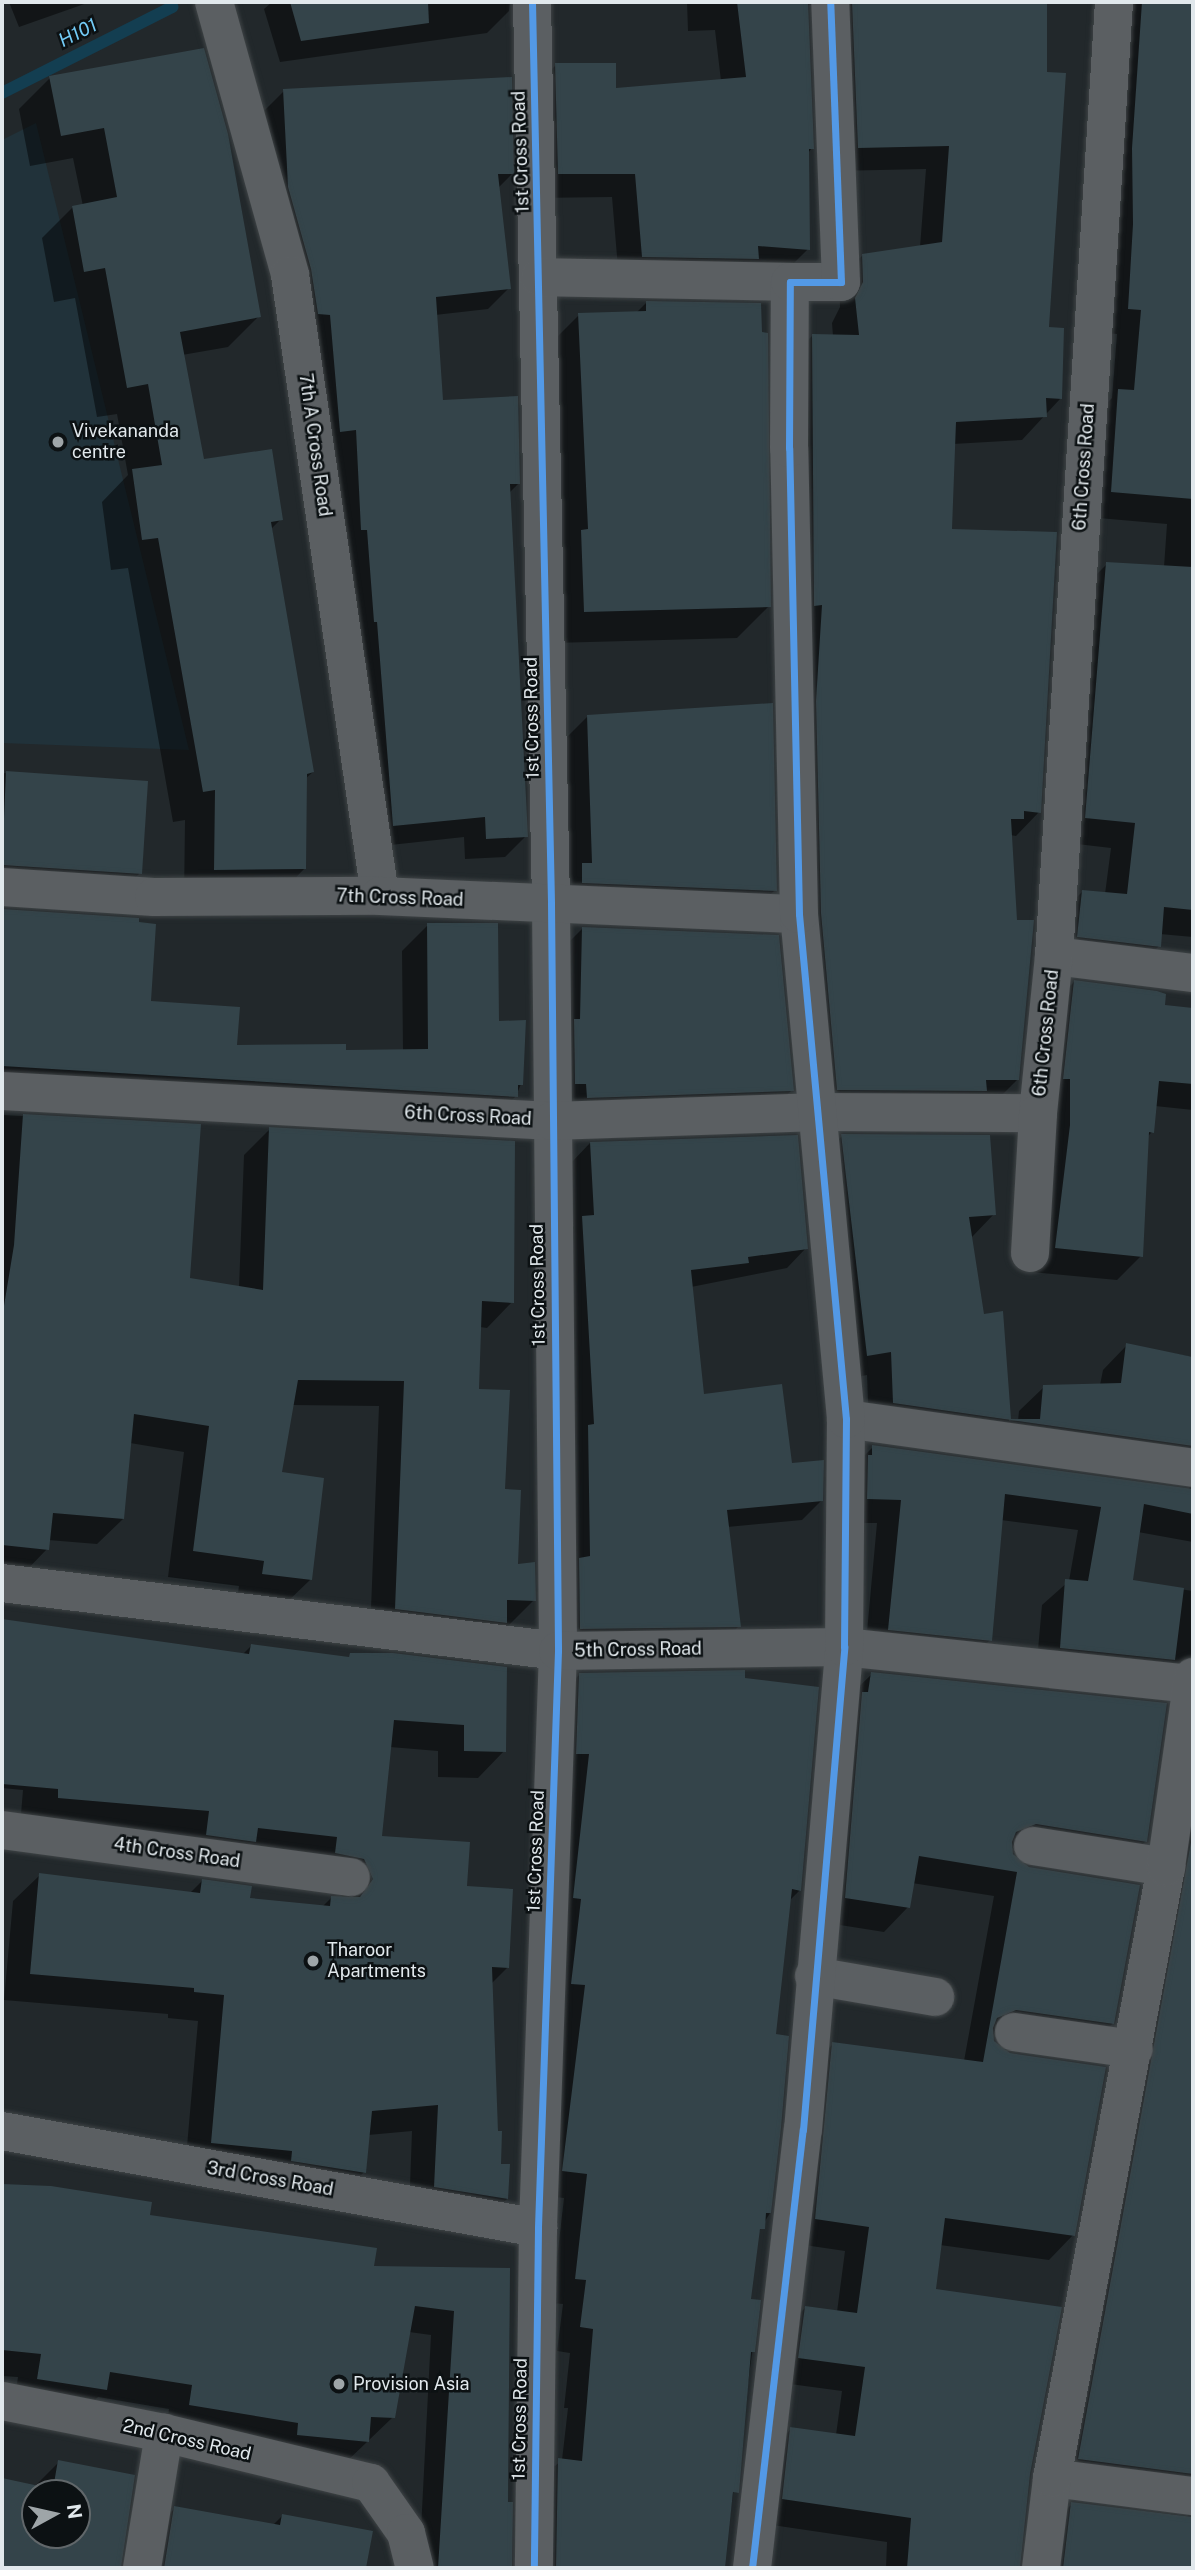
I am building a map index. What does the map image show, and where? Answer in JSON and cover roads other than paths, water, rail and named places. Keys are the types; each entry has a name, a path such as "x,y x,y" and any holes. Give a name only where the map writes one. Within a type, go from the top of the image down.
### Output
{"street":[{"name":"7th A Cross Road","path":"214,2 290,275 380,896"},
{"name":"1st Cross Road","path":"532,2 540,277 551,904 558,1651 538,2228 534,2568"},
{"path":"540,277 841,282 830,2"},
{"name":"6th Cross Road","path":"2,1091 552,1121 820,1112 1038,1113 1054,956 1114,2"},
{"path":"752,2568 803,2130 844,1647 846,1419 820,1112 799,914 790,282"},
{"name":"7th Cross Road","path":"2,887 154,897 380,896 799,914"},
{"path":"1054,956 1193,973"},
{"path":"1030,1253 1038,1113"},
{"path":"846,1419 1193,1468"},
{"name":"5th Cross Road","path":"2,1583 558,1651 844,1647 1193,1681"},
{"path":"1041,2568 1052,2478 1166,1867 1193,1681"},
{"name":"4th Cross Road","path":"2,1830 351,1877"},
{"path":"1033,1846 1166,1867"},
{"path":"814,1976 935,1997"},
{"path":"1014,2032 1134,2049"},
{"name":"3rd Cross Road","path":"2,2131 538,2228"},
{"name":"2nd Cross Road","path":"2,2401 164,2433 371,2483 406,2533 415,2568"},
{"path":"142,2568 164,2433"},
{"path":"1052,2478 1193,2496"}],"waterway":[{"name":"H101","path":"2,93 172,7"}],"place":[{"name":"Vivekananda centre","path":"58,442"},
{"name":"Tharoor Apartments","path":"313,1961"},
{"name":"Provision Asia","path":"339,2384"}]}
